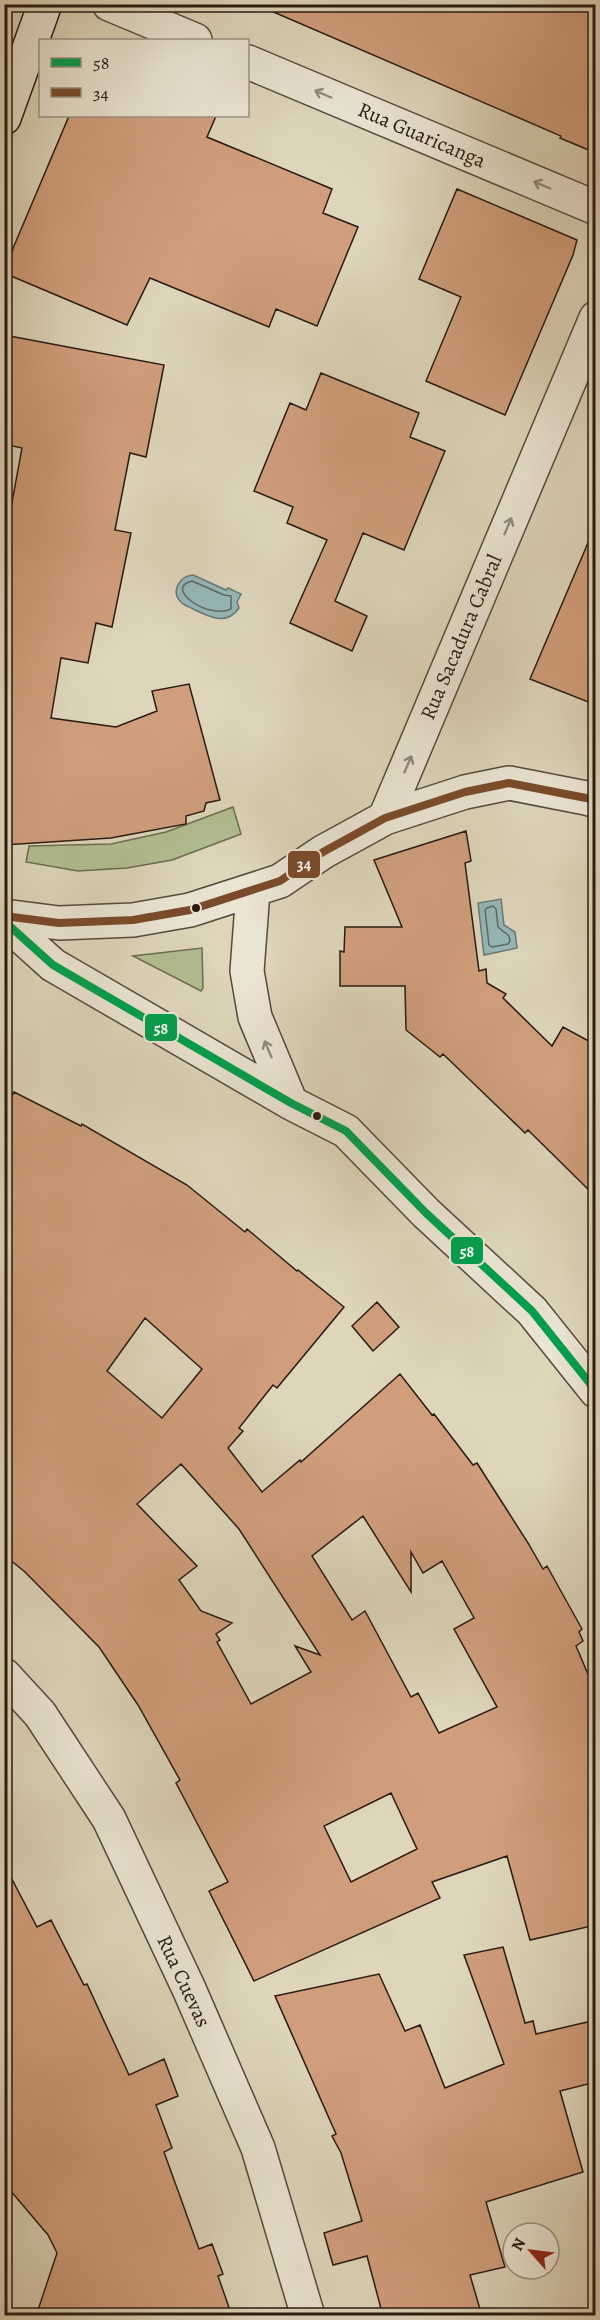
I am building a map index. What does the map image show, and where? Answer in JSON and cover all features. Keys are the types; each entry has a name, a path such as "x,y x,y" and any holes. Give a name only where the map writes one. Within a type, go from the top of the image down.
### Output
{"street":[{"path":"4,118 45,4"},
{"path":"109,4 193,39"},
{"name":"Rua Guaricanga","path":"249,62 596,208"},
{"name":"Rua Sacadura Cabral","path":"385,818 596,318"},
{"path":"4,916 59,923 133,920 190,910 280,881 323,852 385,818 465,792 509,783 596,801"},
{"path":"253,891 247,971 255,1017 291,1103"},
{"path":"4,921 53,965 291,1103 346,1131 426,1213 532,1311 596,1391"},
{"name":"Rua Cuevas","path":"4,1675 40,1714 109,1819 189,1989 258,2148 308,2316"}],"green space":[{"path":"233,807 241,834 172,860 127,868 78,871 26,862 29,846 111,844 166,832"},
{"path":"202,948 203,988 201,991 133,956"}],"water":[{"path":"193,575 226,590 228,588 241,594 237,602 239,608 229,617 218,618 205,615 183,604 176,593 178,585 184,578"},
{"path":"501,899 504,925 515,932 517,948 484,955 478,903"}],"building":[{"path":"255,4 596,4 596,153 560,138 561,136"},
{"path":"69,117 216,117 207,137 332,189 323,213 358,227 317,326 276,309 269,327 150,278 127,325 4,273"},
{"path":"457,189 577,240 573,255 505,415 426,381 461,297 419,279"},
{"path":"4,335 164,365 146,457 130,453 115,530 131,533 112,627 96,623 88,663 61,658 51,718 116,727 157,711 152,691 189,684 220,800 206,803 204,811 186,816 186,824 111,838 4,845 4,512 10,513 22,448 4,444"},
{"path":"321,373 419,413 410,437 445,451 404,550 363,533 335,601 367,616 352,651 290,623 327,540 287,523 293,507 254,491 290,403 306,410"},
{"path":"596,524 596,705 530,679"},
{"path":"466,831 471,861 465,863 479,971 486,969 487,983 506,994 503,998 552,1046 563,1027 596,1045 596,1197 528,1130 525,1133 443,1054 440,1057 406,1030 405,986 340,986 340,951 344,952 345,927 402,927 374,860"},
{"path":"14,1092 81,1126 82,1124 187,1185 245,1232 247,1229 344,1307 277,1388 273,1385 239,1428 243,1431 228,1448 262,1492 300,1460 301,1462 400,1374 473,1465 477,1463 543,1569 547,1566 582,1629 579,1632 583,1641 576,1646 596,1693 596,1925 530,1940 507,1856 432,1882 440,1898 254,1981 209,1891 228,1882 176,1783 180,1780 138,1705 99,1647 25,1572 4,1555 4,1109","holes":["145,1318 202,1369 162,1418 107,1371","181,1464 239,1529 320,1655 295,1646 311,1672 251,1704 217,1642 220,1640 216,1634 232,1623 201,1611 179,1580 197,1566 137,1504","363,1516 411,1592 411,1552 423,1573 442,1561 474,1618 454,1629 497,1707 439,1733 418,1693 411,1697 365,1611 352,1620 312,1556","391,1793 417,1849 351,1882 324,1826"]},
{"path":"377,1302 399,1327 373,1351 352,1326"},
{"path":"4,1864 37,1927 51,1920 84,1985 87,1984 129,2075 164,2059 178,2096 156,2105 172,2148 164,2152 199,2249 212,2244 223,2274 218,2276 232,2316 36,2316 57,2253 48,2235 4,2183"},
{"path":"503,1947 525,2023 533,2021 536,2034 596,2020 596,2082 560,2091 583,2172 486,2202 501,2253 501,2268 470,2275 482,2316 383,2316 367,2256 333,2265 324,2233 362,2221 341,2153 332,2136 336,2134 275,1996 379,1974 405,2031 420,2025 445,2088 504,2064 464,1955"}],"transit line":[{"name":"34","path":"4,916 59,923 133,920 190,910 280,881 323,852 385,818 465,792 509,783 596,801"},
{"name":"58","path":"4,921 53,965 291,1103 346,1131 426,1213 532,1311 596,1391"}]}
